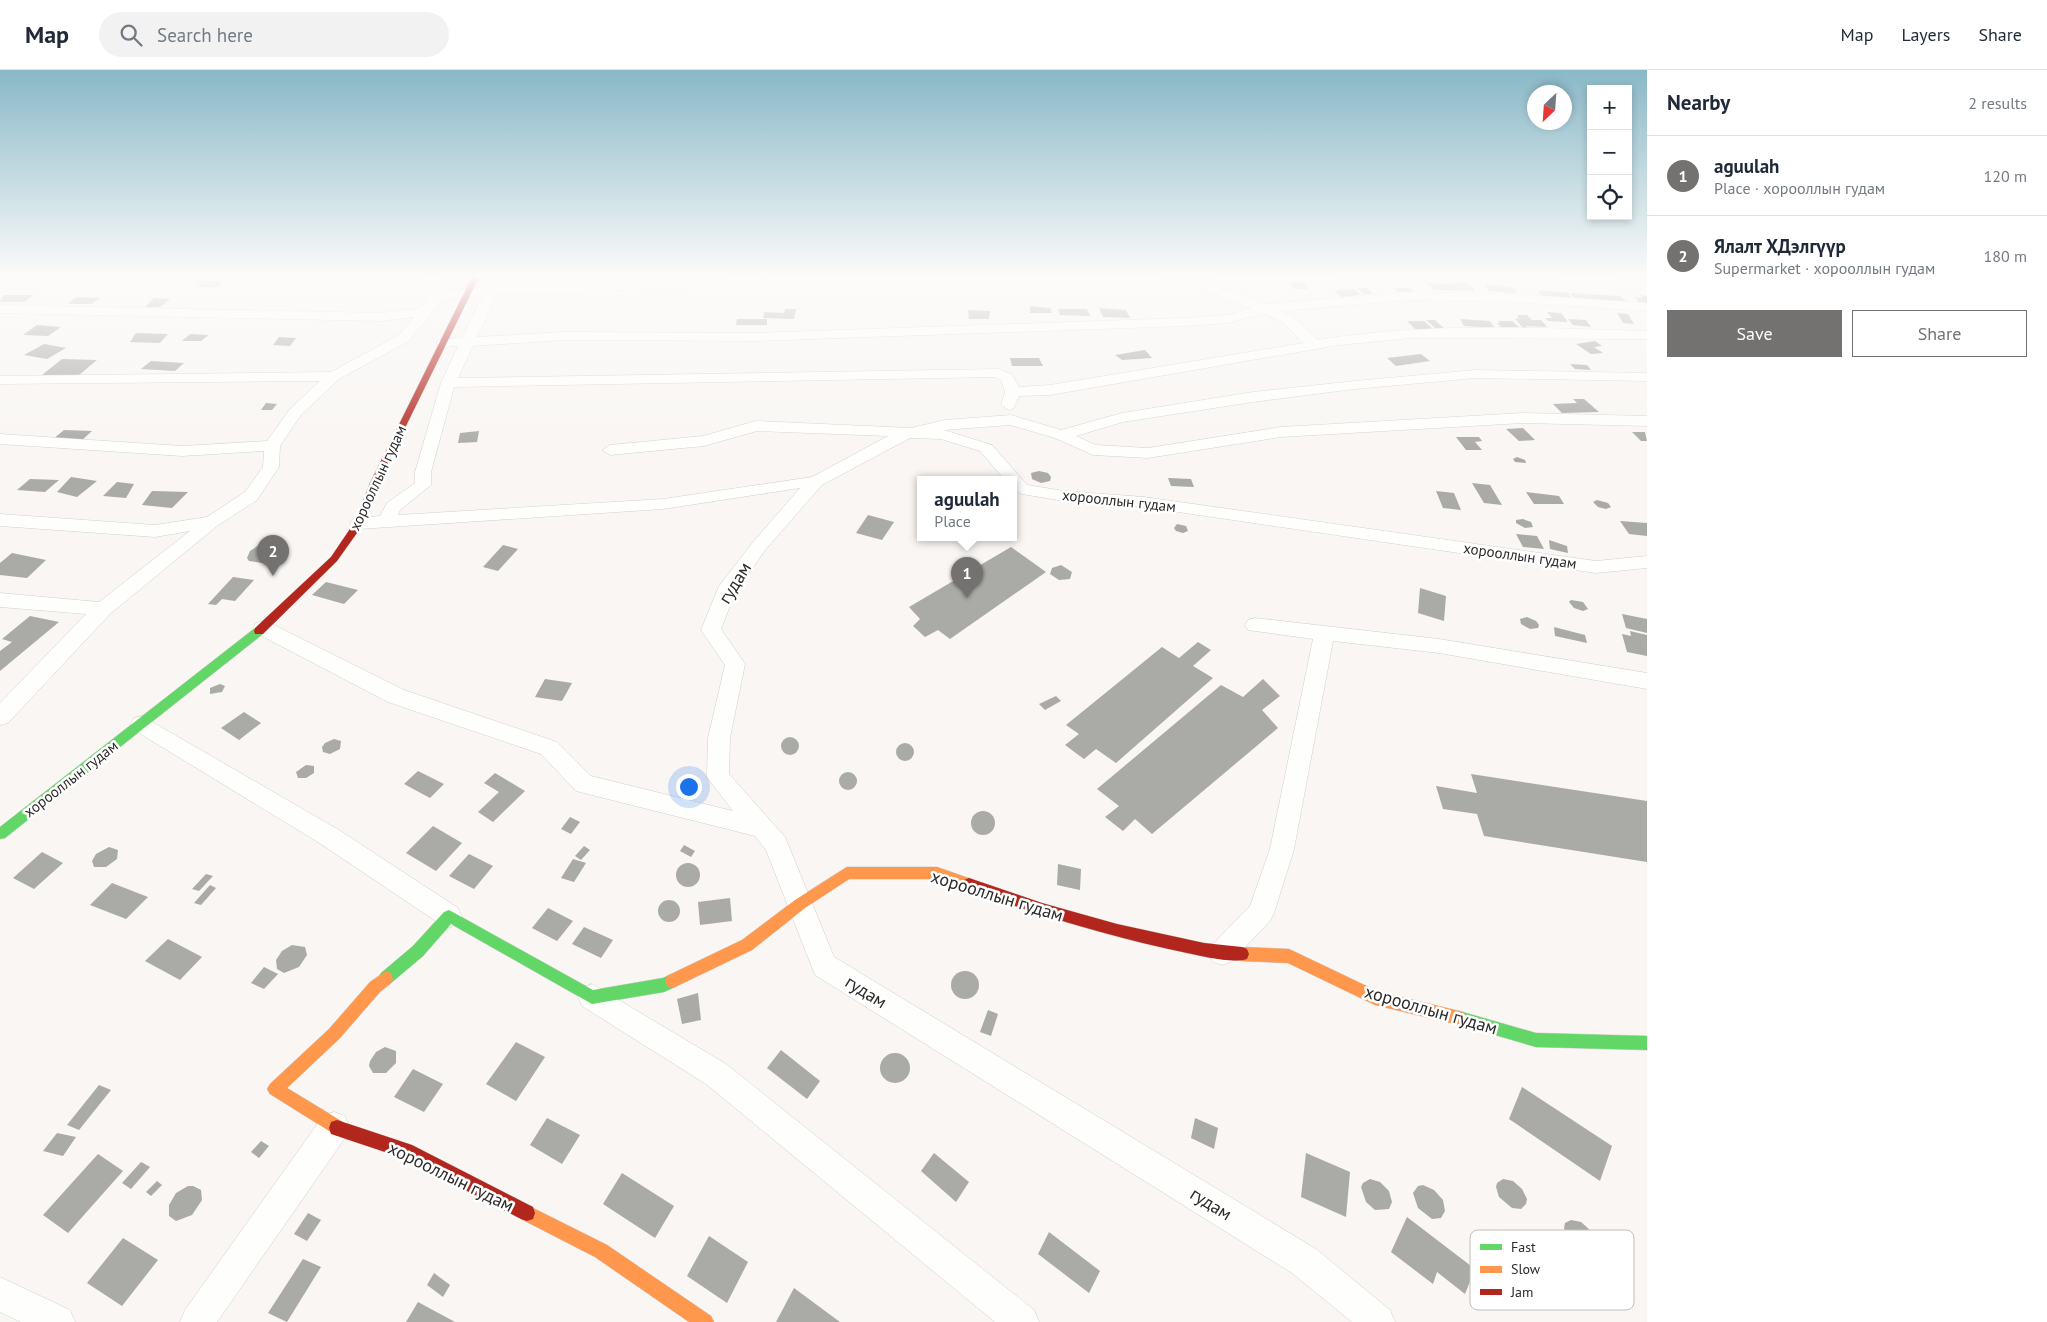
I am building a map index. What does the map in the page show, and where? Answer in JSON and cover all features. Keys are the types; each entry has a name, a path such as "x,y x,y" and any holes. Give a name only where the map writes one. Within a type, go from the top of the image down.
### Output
{"street":[{"path":"0,717 103,609 212,522 251,496 271,467 272,446 295,412 334,376 404,338 408,333"},
{"name":"хорооллын гудам","path":"0,834 263,628 334,559 359,523 374,483 448,333"},
{"path":"386,521 393,507 423,485 423,472 448,383 472,333"},
{"path":"443,343 565,336 756,337 858,333"},
{"path":"1302,333 1316,346"},
{"path":"1012,392 1050,390 1316,346 1411,334 1502,333"},
{"path":"1580,333 1647,336"},
{"path":"448,383 998,373 1007,377 1012,392 1008,407 1011,420"},
{"path":"1061,435 1122,418 1253,397 1354,385 1476,374 1647,377"},
{"path":"0,380 334,376"},
{"path":"359,523 663,504 816,481 905,434 945,425 1011,420 1061,435 1093,450 1148,453 1281,432 1523,418 1647,421"},
{"name":"хорооллын гудам","path":"610,450 704,441 756,426 905,434 942,434 986,448 1010,476"},
{"path":"0,439 182,451 272,446"},
{"name":"гудам","path":"816,481 760,545 726,591 711,630 735,664 719,738 718,777 776,844 824,966 1304,1262 1378,1322"},
{"name":"хорооллын гудам","path":"1017,484 1022,490 1064,496 1144,502 1596,567 1647,562"},
{"path":"0,520 155,531 212,522"},
{"path":"0,600 103,609"},
{"path":"1255,625 1439,646 1647,681"},
{"path":"263,628 396,696 549,748 584,784 762,828"},
{"path":"1222,953 1261,914 1282,849 1294,779 1308,722 1324,634"},
{"path":"142,724 330,837 449,916 592,997 716,1074 1022,1322"},
{"name":"хорооллын гудам","path":"592,997 664,985 747,945 800,904 847,873 937,873 1036,908 1124,933 1222,953 1289,956 1375,998 1463,1019 1536,1040 1647,1043"},
{"name":"хорооллын гудам","path":"449,916 418,951 375,988 334,1034 291,1072 275,1089 334,1128 406,1151 601,1251 706,1322"},
{"path":"197,1322 334,1128"},
{"path":"0,1294 58,1322"}],"building":[{"path":"25,333 52,333 48,336 23,335"},
{"path":"136,333 168,334 160,343 130,342"},
{"path":"190,334 209,335 201,341 182,341"},
{"path":"279,337 296,338 290,346 273,345"},
{"path":"1595,341 1602,346 1594,347 1603,353 1591,354 1576,344"},
{"path":"44,344 66,348 47,359 24,355"},
{"path":"1145,350 1152,358 1122,360 1115,355"},
{"path":"1421,354 1430,361 1396,366 1387,358"},
{"path":"1010,358 1039,358 1043,366 1012,366"},
{"path":"62,359 97,360 78,376 42,375"},
{"path":"151,361 184,363 175,371 141,369"},
{"path":"1570,364 1587,365 1591,370 1575,369"},
{"path":"1573,399 1584,399 1599,412 1562,413 1553,404 1577,403"},
{"path":"266,403 277,404 272,410 261,410"},
{"path":"1523,428 1535,440 1519,441 1506,429"},
{"path":"64,430 92,431 80,442 52,440"},
{"path":"479,431 477,442 458,443 460,433"},
{"path":"1632,432 1645,432 1647,441 1641,441"},
{"path":"1456,437 1479,437 1482,441 1475,442 1482,450 1466,450"},
{"path":"1517,457 1525,460 1526,463 1515,462 1513,459"},
{"path":"1039,471 1048,473 1051,477 1050,481 1041,483 1032,479 1031,473"},
{"path":"71,477 97,481 77,497 57,492"},
{"path":"1168,478 1191,479 1194,487 1171,486"},
{"path":"30,479 59,480 45,492 17,490"},
{"path":"117,482 134,484 126,498 103,496"},
{"path":"1472,483 1490,485 1502,505 1484,503"},
{"path":"152,491 188,492 172,508 142,505"},
{"path":"1436,491 1454,493 1461,510 1443,508"},
{"path":"1526,492 1559,496 1564,504 1534,504"},
{"path":"1597,500 1608,503 1611,507 1606,509 1598,507 1593,502"},
{"path":"868,515 894,522 882,540 856,533"},
{"path":"1523,519 1531,522 1533,527 1525,528 1516,523 1516,520"},
{"path":"1620,521 1647,523 1647,536 1629,534"},
{"path":"1177,524 1186,526 1188,531 1183,533 1176,531 1174,528"},
{"path":"1516,534 1537,536 1544,549 1523,547"},
{"path":"1549,540 1567,546 1568,553 1550,549"},
{"path":"270,543 280,548 276,557 262,563 249,561 247,558 250,551 259,545"},
{"path":"503,545 518,549 498,571 483,567"},
{"path":"1011,547 1046,572 950,639 938,630 925,637 913,626 920,619 909,607"},
{"path":"12,553 46,560 27,578 0,575 0,563"},
{"path":"1061,565 1072,572 1070,579 1059,580 1050,574 1052,568"},
{"path":"233,577 254,580 235,601 222,599 216,605 208,604"},
{"path":"326,582 358,590 344,604 312,595"},
{"path":"1420,588 1446,596 1444,621 1418,613"},
{"path":"1571,600 1583,602 1588,609 1583,611 1574,608 1569,602"},
{"path":"1622,614 1647,619 1647,633 1626,628"},
{"path":"30,616 59,622 0,671 0,651 12,642 2,639"},
{"path":"1527,617 1536,621 1539,625 1538,628 1530,629 1521,624 1520,619"},
{"path":"1554,627 1585,635 1587,643 1555,636"},
{"path":"1630,631 1647,635 1647,656 1627,652 1622,634 1631,636"},
{"path":"1198,642 1211,650 1193,666 1213,678 1116,763 1096,749 1084,759 1065,745 1079,734 1066,725 1162,647 1179,658"},
{"path":"545,679 572,683 562,701 535,697"},
{"path":"1263,679 1280,696 1262,710 1278,728 1152,834 1135,819 1123,831 1105,817 1119,806 1097,789 1221,685 1243,697"},
{"path":"220,684 225,686 222,692 210,694 210,688"},
{"path":"1056,696 1061,701 1045,710 1039,704"},
{"path":"244,712 261,723 239,740 221,728"},
{"path":"790,737 796,740 799,746 796,752 790,755 784,752 781,746 784,740"},
{"path":"334,739 341,741 340,749 330,754 323,752 322,747 325,743"},
{"path":"901,743 909,743 914,748 912,759 901,761 896,756 896,748"},
{"path":"306,765 314,766 314,773 306,778 298,778 296,772"},
{"path":"418,771 444,784 430,798 404,784"},
{"path":"844,772 852,772 857,777 855,788 844,790 839,785 839,777"},
{"path":"495,773 525,791 493,822 478,812 499,792 484,783"},
{"path":"1471,774 1647,801 1647,862 1484,836 1477,814 1443,809 1436,786 1477,793"},
{"path":"983,811 991,815 995,823 991,831 983,835 975,831 971,823 975,815"},
{"path":"570,817 580,822 571,834 561,829"},
{"path":"433,826 462,843 436,871 406,853"},
{"path":"684,845 695,851 691,857 680,851"},
{"path":"584,846 590,850 581,860 575,856"},
{"path":"109,847 118,850 117,859 106,867 94,867 92,861 96,854"},
{"path":"42,852 63,863 34,889 13,878"},
{"path":"469,854 493,866 474,889 449,876"},
{"path":"573,859 586,863 574,882 561,878"},
{"path":"688,863 697,866 700,875 697,884 688,887 679,884 676,875 679,866"},
{"path":"1058,864 1081,869 1080,890 1057,885"},
{"path":"206,874 213,876 199,891 192,889"},
{"path":"112,883 148,897 126,919 90,905"},
{"path":"210,885 216,888 201,905 194,903"},
{"path":"730,898 732,921 700,925 698,902"},
{"path":"669,900 677,903 680,911 677,919 669,922 661,919 658,911 661,903"},
{"path":"548,908 573,921 557,941 532,928"},
{"path":"584,927 613,940 601,958 572,944"},
{"path":"168,939 202,957 180,980 145,961"},
{"path":"292,945 305,947 307,955 299,967 284,973 277,969 276,960 282,951"},
{"path":"264,967 278,974 264,989 251,983"},
{"path":"965,971 975,975 979,985 975,995 965,999 955,995 951,985 955,975"},
{"path":"698,993 701,1020 682,1024 677,999"},
{"path":"988,1010 998,1014 991,1036 980,1032"},
{"path":"516,1042 545,1057 516,1101 486,1084"},
{"path":"385,1047 396,1051 396,1063 386,1073 373,1073 369,1066 370,1061 376,1052"},
{"path":"781,1050 820,1081 807,1099 767,1068"},
{"path":"895,1053 906,1057 910,1068 906,1079 895,1083 884,1079 880,1068 884,1057"},
{"path":"413,1069 443,1084 424,1112 394,1097"},
{"path":"99,1085 111,1090 79,1130 67,1125"},
{"path":"1522,1087 1612,1146 1600,1181 1509,1119"},
{"path":"547,1118 580,1135 562,1164 530,1145"},
{"path":"1195,1118 1218,1128 1214,1149 1191,1138"},
{"path":"57,1133 76,1137 63,1156 43,1151"},
{"path":"261,1141 269,1146 259,1158 251,1152"},
{"path":"934,1153 969,1182 956,1202 921,1171"},
{"path":"1306,1153 1350,1172 1346,1217 1301,1197"},
{"path":"98,1154 123,1171 68,1233 43,1215"},
{"path":"141,1162 150,1167 131,1189 122,1183"},
{"path":"622,1173 674,1206 655,1238 603,1204"},
{"path":"1370,1179 1380,1182 1389,1191 1392,1202 1389,1209 1375,1210 1366,1202 1361,1187 1363,1183"},
{"path":"1503,1179 1513,1181 1522,1189 1527,1199 1526,1204 1521,1209 1512,1208 1499,1197 1496,1187 1497,1183"},
{"path":"157,1181 162,1185 151,1196 146,1192"},
{"path":"1423,1185 1434,1190 1443,1200 1445,1211 1441,1218 1432,1219 1418,1208 1413,1193 1418,1186"},
{"path":"188,1186 201,1190 202,1200 192,1215 176,1221 169,1216 169,1205 176,1193"},
{"path":"308,1213 321,1220 307,1241 294,1234"},
{"path":"1407,1217 1470,1265 1470,1282 1465,1294 1437,1272 1433,1284 1391,1252"},
{"path":"1571,1220 1581,1222 1590,1230 1565,1230 1565,1223"},
{"path":"1049,1232 1100,1271 1089,1293 1038,1254"},
{"path":"709,1236 748,1262 727,1303 687,1276"},
{"path":"123,1238 158,1260 122,1306 87,1283"},
{"path":"303,1259 321,1267 287,1322 268,1313"},
{"path":"434,1273 450,1285 443,1297 427,1285"},
{"path":"794,1288 840,1322 776,1322"},
{"path":"418,1302 455,1322 406,1322"}],"traffic: fast":[{"path":"0,834 259,631"},
{"path":"386,978 418,951 449,916 592,997 664,985 672,981"},
{"path":"1459,1018 1536,1040 1647,1043"}],"traffic: slow":[{"path":"672,981 747,945 800,904 847,873 937,873 969,884"},
{"path":"1242,954 1289,956 1375,998 1459,1018"},
{"path":"337,1128 275,1089 334,1034 375,987 386,978"},
{"path":"527,1213 601,1251 705,1322"}],"traffic: jam":[{"path":"259,631 334,559 359,523 374,483 448,333"},
{"path":"969,884 1092,924 1204,950 1242,954"},
{"path":"337,1128 406,1151 527,1213"}],"place":[{"name":"Ялалт ХДэлгүүр","path":"273,576"},
{"name":"aguulah","path":"967,598"}]}
